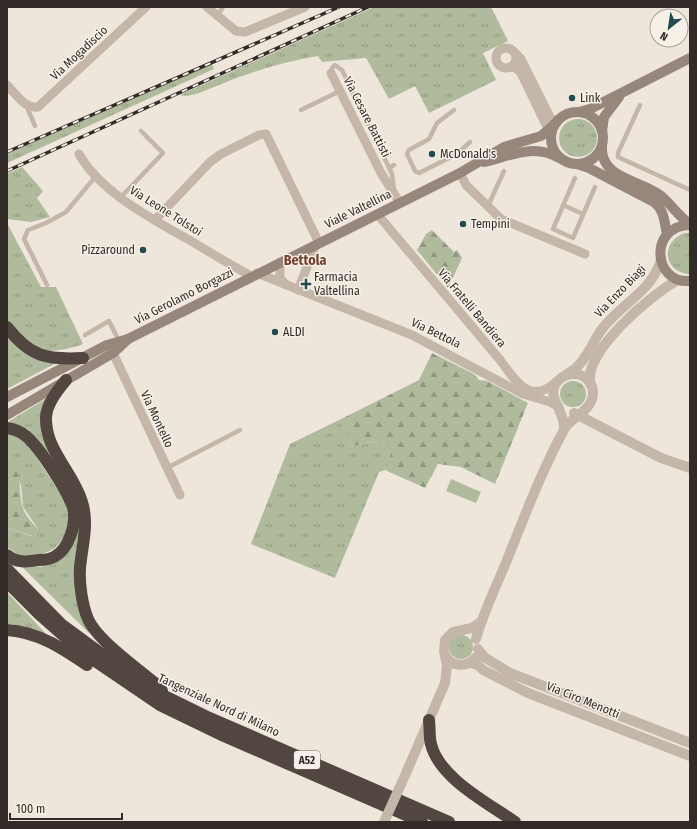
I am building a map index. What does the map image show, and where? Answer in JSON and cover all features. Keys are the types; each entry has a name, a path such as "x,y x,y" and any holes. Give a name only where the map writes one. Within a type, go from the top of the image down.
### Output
{"highway":[{"path":"7,327 23,346 40,356 56,358 84,358"},
{"path":"66,380 50,402 46,415 47,431 49,442 77,488 83,502 86,518 85,537 80,569 82,594 88,618 97,634 160,687 165,697"},
{"path":"7,428 26,436 39,450 67,494 73,509 71,535 66,544 54,557 24,562 12,559 7,555"},
{"name":"Tangenziale Nord di Milano","path":"7,569 61,624 148,688 165,697 448,822"},
{"name":"Tangenziale Nord di Milano","path":"7,582 39,614 82,652 145,695 184,717 224,736 422,822"},
{"path":"7,630 27,633 45,639 62,648 119,685 145,695"},
{"path":"429,720 431,744 441,765 457,781 515,822"}],"main road":[{"path":"667,234 664,215 654,202 589,168 562,160 553,149 552,129 565,115 588,110 690,58"},
{"path":"624,92 614,100 606,112 602,123 602,145 605,161 612,171 660,195 673,210 690,224"},
{"path":"579,112 594,118 602,131"},
{"name":"Viale Valtellina","path":"254,275 378,215 460,173 509,144 535,138 552,129"},
{"path":"575,164 582,164 591,160 598,153 602,145"},
{"name":"Viale Valtellina","path":"477,164 527,150 548,152 562,160"},
{"path":"690,224 674,228 667,234 661,246 661,260 664,268 678,280 690,281"},
{"name":"Via Gerolamo Borgazzi","path":"7,397 84,358 123,342 254,275"},
{"name":"Via Gerolamo Borgazzi","path":"7,414 113,353 123,342"}],"street":[{"name":"Via Mogadiscio","path":"26,105 32,108 38,107 146,7"},
{"path":"207,7 220,11 236,31 245,32 305,7"},
{"path":"504,49 514,51 521,59 550,117 552,129 516,68 504,68 499,65 497,56 504,49"},
{"path":"510,67 516,60 514,51"},
{"name":"Via Cesare Battisti","path":"331,73 385,170 400,203"},
{"path":"7,85 26,105"},
{"path":"155,220 210,162 221,154 259,135 266,134 317,244 298,290"},
{"name":"Via Leone Tolstoi","path":"79,154 96,176 121,197 155,220 254,275"},
{"name":"Via Cesare Battisti","path":"385,170 386,176 393,177"},
{"path":"460,173 466,185 500,218 585,254"},
{"name":"Via Fratelli Bandiera","path":"378,215 501,361 518,385 525,389 534,391 547,388 561,378"},
{"name":"Via Enzo Biagi","path":"561,378 573,371 580,364 608,322 651,282 658,272 661,260"},
{"path":"280,262 280,278 286,285"},
{"name":"Via Bettola","path":"254,275 286,285 412,335 523,394 550,402 559,407"},
{"name":"Via Enzo Biagi","path":"591,385 589,377 592,366 619,327 632,313 661,290 678,280"},
{"name":"Via Montello","path":"113,353 180,495"},
{"path":"384,822 445,683 455,670 467,664 475,657 482,621 528,507 564,428 581,411 593,395 591,385 586,379 579,375 561,378 553,395 564,418 564,428"},
{"path":"559,407 566,412 581,411 589,414 598,427"},
{"path":"581,411 598,427 661,458 690,468"},
{"path":"445,683 447,666 443,647 446,638 454,632 472,628 482,621"},
{"path":"462,630 468,632 477,644"},
{"name":"Via Ciro Menotti","path":"477,644 484,658 510,672 690,744"},
{"path":"445,655 453,663 467,664"},
{"name":"Via Ciro Menotti","path":"467,664 528,692 690,756"}],"lane":[{"path":"331,73 332,68 335,65 342,70 385,170 394,165"},
{"path":"301,110 340,91"},
{"path":"26,105 35,126"},
{"path":"640,105 618,153 618,157 690,190"},
{"path":"454,110 436,123 430,139 409,150 407,154 415,170 419,173 457,154 470,142"},
{"path":"121,197 163,153 141,131"},
{"path":"488,207 504,172"},
{"path":"47,285 24,238 28,230 46,223 66,212 96,176"},
{"path":"393,177 395,191"},
{"path":"575,178 553,229 563,234 573,238 595,187"},
{"path":"563,206 583,214"},
{"path":"558,243 563,234"},
{"path":"85,334 109,321 123,342"},
{"path":"167,468 240,430"}],"green space":[{"path":"374,7 491,7 508,41 483,53 496,80 429,113 415,86 389,99 366,58 322,62 318,56 263,69 236,78 203,92 187,96 180,95"},
{"path":"212,64 214,69 7,163 7,154"},
{"path":"574,119 582,119 589,122 594,127 597,138 594,149 589,154 582,157 574,157 567,154 562,149 559,142 559,134 562,127 567,122"},
{"path":"22,167 43,191 37,198 50,217 31,222 7,219 7,174"},
{"path":"7,223 41,287 56,287 83,344 71,348 42,351 31,347 7,322"},
{"path":"432,230 454,252 457,250 462,258 448,288 417,250 426,234"},
{"path":"685,233 690,233 690,274 681,272 674,268 670,263 668,256 668,249 671,243 677,237"},
{"path":"7,336 20,350 32,358 56,363 7,389"},
{"path":"432,353 474,374 479,380 487,381 528,403 495,484 461,467 438,464 425,488 385,470 393,448 375,441 354,446 339,420 419,380"},
{"path":"573,381 582,385 586,394 582,403 573,407 564,403 560,394 564,385"},
{"path":"47,398 42,417 41,434 83,518 75,573 77,603 89,633 22,567 40,567 56,562 78,518 37,439 28,429 8,422"},
{"path":"339,420 354,446 375,441 394,448 385,470 379,472 335,578 251,544 290,444"},
{"path":"7,434 20,437 28,444 65,501 69,521 64,538 54,549 40,555 23,558 7,547 7,528 32,536 38,529 23,507 21,485 10,458 7,459"},
{"path":"10,457 17,470 24,512 38,529 33,536 7,528 7,459"},
{"path":"451,479 481,492 476,503 446,491"},
{"path":"7,592 48,636 12,624 7,624"},
{"path":"461,635 466,636 472,642 472,652 466,658 461,659 456,658 450,652 449,647 450,642 456,636"}],"railway":[{"path":"7,152 339,7"},
{"path":"7,171 368,7"}],"place":[{"name":"Link","path":"572,98"},
{"name":"McDonald's","path":"432,154"},
{"name":"Tempini","path":"463,224"},
{"name":"Pizzaround","path":"143,250"},
{"name":"Farmacia Valtellina","path":"306,284"},
{"name":"ALDI","path":"275,332"}],"district":[{"name":"Bettola","path":"305,260"}]}
